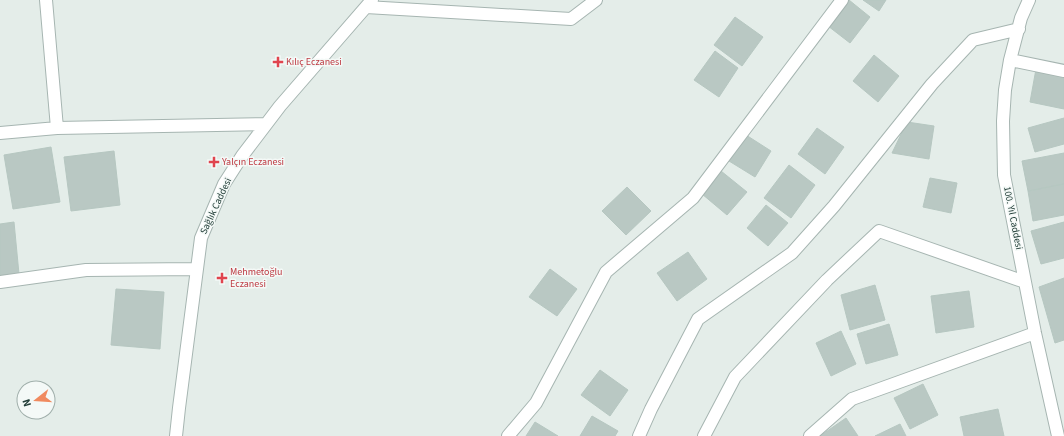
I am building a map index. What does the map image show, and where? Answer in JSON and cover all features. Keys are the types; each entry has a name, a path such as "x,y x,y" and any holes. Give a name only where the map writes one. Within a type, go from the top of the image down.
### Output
{"street":[{"path":"46,0 57,128"},
{"path":"369,3 571,19 596,0"},
{"path":"508,436 536,403 606,272 693,198 842,0"},
{"name":"100. Yıl Caddesi","path":"1029,0 1021,18 1010,60 1005,90 1003,122 1004,175 1035,333 1058,436"},
{"name":"Sağlık Caddesi","path":"176,436 201,238 224,184 242,156 266,124 369,3"},
{"path":"639,436 651,409 698,319 792,253 834,206 932,84 973,40 1019,29"},
{"path":"1010,60 1064,71"},
{"path":"0,134 57,128 266,124"},
{"path":"704,436 734,376 827,280 879,231 1025,282"},
{"path":"0,282 86,270 196,269"},
{"path":"810,436 852,399 1035,333"}],"building":[{"path":"849,0 870,17 850,43 828,26"},
{"path":"863,0 886,0 879,11"},
{"path":"735,17 763,37 742,66 714,45"},
{"path":"715,51 738,68 719,97 694,80"},
{"path":"874,55 899,76 878,102 853,81"},
{"path":"1036,69 1064,75 1064,109 1030,102"},
{"path":"1064,118 1064,144 1035,152 1028,128"},
{"path":"907,122 934,126 929,159 892,153"},
{"path":"817,128 844,147 825,174 798,154"},
{"path":"746,135 771,151 755,177 729,161"},
{"path":"51,147 60,202 13,209 4,155"},
{"path":"114,151 120,205 71,211 64,157"},
{"path":"1064,153 1064,184 1028,191 1022,161"},
{"path":"789,165 815,185 791,218 764,198"},
{"path":"721,171 747,192 727,215 702,194"},
{"path":"930,178 957,183 951,213 923,207"},
{"path":"1064,184 1064,215 1033,221 1028,191"},
{"path":"627,187 651,211 626,235 602,211"},
{"path":"766,205 788,223 768,246 747,228"},
{"path":"14,222 19,274 0,276 0,224"},
{"path":"1064,222 1064,258 1041,264 1031,231"},
{"path":"688,252 707,279 677,301 657,273"},
{"path":"550,269 577,289 557,316 529,297"},
{"path":"1064,278 1064,340 1055,343 1039,287"},
{"path":"875,285 885,320 850,330 841,295"},
{"path":"116,289 164,292 160,349 111,345"},
{"path":"969,291 974,327 936,333 931,296"},
{"path":"889,324 898,355 866,364 857,334"},
{"path":"841,331 856,364 831,376 816,343"},
{"path":"600,370 628,390 610,416 581,395"},
{"path":"923,384 938,415 910,429 894,398"},
{"path":"998,409 1004,436 964,436 960,417"},
{"path":"592,416 618,431 615,436 580,436"},
{"path":"846,418 858,436 820,436"},
{"path":"535,422 558,436 526,436"},
{"path":"900,424 906,436 875,436"}],"place":[{"name":"Kılıç Eczanesi","path":"278,62"},
{"name":"Yalçın Eczanesi","path":"214,162"},
{"name":"Mehmetoğlu Eczanesi","path":"222,278"}]}
